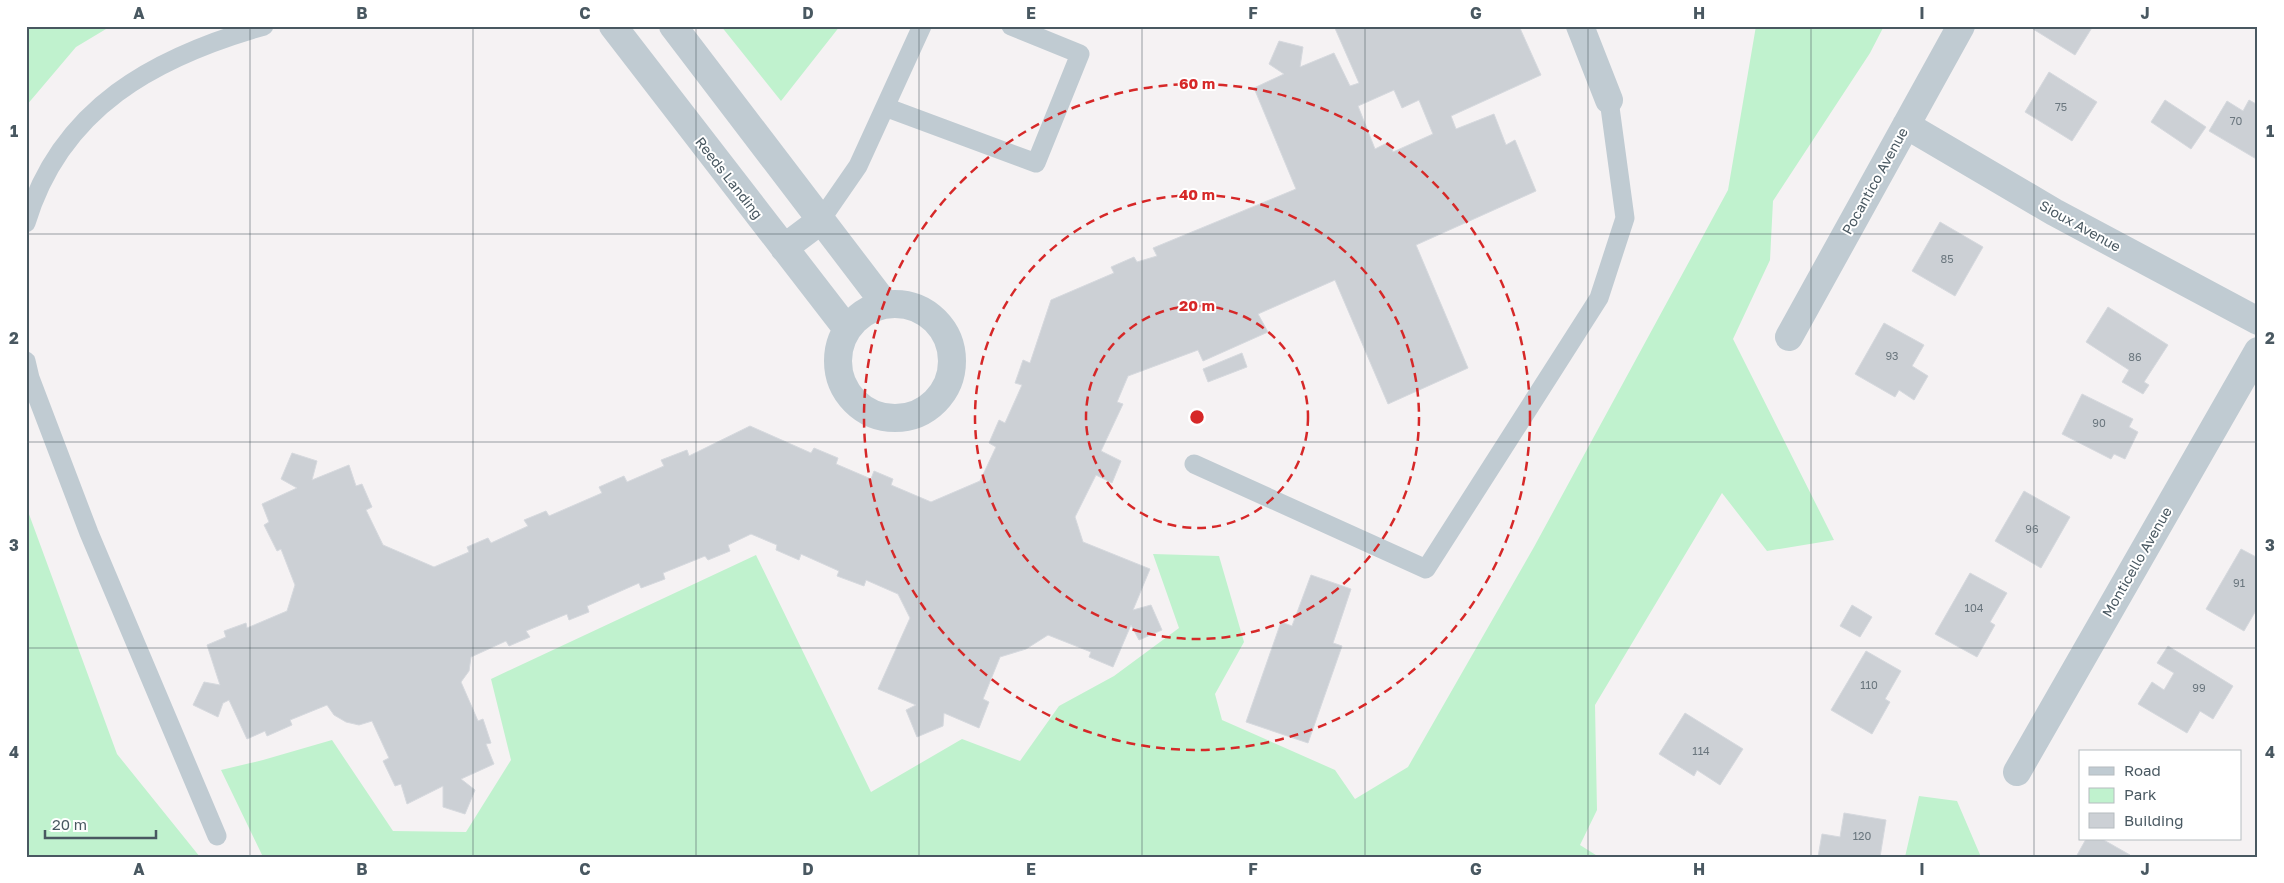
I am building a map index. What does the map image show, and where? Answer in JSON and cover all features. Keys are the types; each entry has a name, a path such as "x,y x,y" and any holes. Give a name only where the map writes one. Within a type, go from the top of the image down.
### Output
{"street":[{"name":"Reeds Landing","path":"612,26 847,329"},
{"path":"673,26 820,221 886,304"},
{"path":"1580,26 1609,100"},
{"name":"Pocantico Avenue","path":"1789,337 1961,26"},
{"name":"Sioux Avenue","path":"1906,126 2054,212 2258,321"},
{"path":"784,248 820,221"},
{"path":"886,304 901,304 916,308 930,316 941,327 949,340 952,356 952,371 947,386 938,400 912,416 897,418 881,417 866,411 844,389 839,374 837,358 840,343 847,329 864,313 886,304"},
{"name":"Monticello Avenue","path":"2017,772 2258,351"}],"lane":[{"path":"26,223 32,203 50,165 79,127 119,90 170,60 230,36 264,26"},
{"path":"820,221 858,166 922,26"},
{"path":"885,107 1036,163 1080,54 1011,26"},
{"path":"1194,464 1426,569 1599,298 1625,218 1609,100"},
{"path":"26,361 30,378 89,533 217,836"}],"green space":[{"path":"26,26 111,26 76,47 26,106"},
{"path":"721,26 840,26 781,101"},
{"path":"1756,26 1884,26 1870,53 1773,201 1770,260 1733,339 1834,540 1767,551 1722,493 1595,705 1597,810 1580,845 1599,857 263,857 221,770 332,740 393,831 466,832 511,760 491,679 756,555 871,792 962,739 1020,761 1059,706 1114,676 1179,628 1153,554 1219,556 1244,642 1215,694 1222,720 1335,770 1355,799 1408,767 1534,547 1728,190"},
{"path":"26,506 117,754 200,857 26,857"},
{"path":"1919,796 1957,801 1981,857 1905,857"}],"building":[{"path":"1334,26 1519,26 1541,75 1451,116 1456,129 1494,114 1506,145 1515,140 1536,191 1416,245 1468,368 1388,404 1335,280 1258,314 1268,332 1203,361 1198,350 1128,376 1117,402 1123,404 1101,451 1121,461 1112,483 1096,475 1075,517 1083,542 1150,569 1133,610 1151,605 1162,630 1139,640 1131,625 1113,667 1089,657 1091,652 1048,635 1026,649 1000,657 983,699 989,702 979,728 944,713 943,726 917,737 906,710 916,705 878,689 910,618 898,594 866,580 864,586 837,576 839,571 801,554 799,560 776,550 777,545 751,534 728,545 730,551 708,560 705,556 663,573 665,579 641,588 639,583 587,606 589,612 569,620 567,614 526,631 530,637 509,646 506,641 471,657 469,671 461,682 478,721 483,719 491,743 486,744 494,764 461,779 475,790 465,814 443,807 443,786 407,804 401,784 395,786 383,761 389,758 372,721 359,725 346,722 334,715 327,705 290,720 292,725 267,736 265,731 247,739 229,700 223,703 218,717 193,705 204,682 220,685 207,645 226,637 224,631 246,623 247,628 287,611 295,585 281,549 277,551 264,525 269,522 262,504 297,488 281,479 292,453 317,461 312,480 349,465 356,486 362,484 372,507 366,510 383,545 434,567 469,552 467,547 488,538 491,543 528,526 524,520 546,511 549,516 602,493 599,487 624,476 627,482 664,466 661,460 687,450 689,456 750,426 811,453 814,448 838,458 836,464 871,479 874,471 893,479 891,485 931,502 980,481 996,447 989,443 999,420 1005,423 1022,385 1015,383 1023,360 1030,363 1051,300 1114,273 1111,267 1134,257 1137,262 1157,256 1153,248 1296,189 1254,88 1284,74 1269,64 1279,41 1303,47 1300,67 1334,53 1350,86 1359,83","holes":["1394,90 1402,108 1419,100 1433,134 1393,152 1389,142 1375,149 1358,106"]},
{"path":"2035,26 2093,26 2075,55 2033,29"},
{"path":"2049,72 2097,102 2072,141 2025,112"},
{"path":"2165,100 2206,127 2191,149 2151,122"},
{"path":"2249,100 2258,105 2258,160 2209,131 2227,101 2243,111"},
{"path":"1940,222 1983,247 1955,296 1912,271"},
{"path":"2108,307 2168,345 2144,382 2149,385 2143,394 2122,382 2129,370 2086,342"},
{"path":"1884,323 1924,345 1912,366 1928,376 1914,400 1899,390 1895,397 1855,374"},
{"path":"1242,353 1247,367 1208,382 1203,369"},
{"path":"2082,394 2133,419 2129,427 2138,432 2125,459 2114,454 2111,459 2062,434"},
{"path":"2024,491 2070,517 2041,568 1995,541"},
{"path":"2241,549 2258,558 2258,607 2244,631 2206,609"},
{"path":"1970,573 2007,593 1990,622 1995,625 1977,657 1935,634"},
{"path":"1311,575 1351,589 1333,643 1342,646 1308,743 1246,722 1281,622 1292,626"},
{"path":"1852,605 1872,617 1860,637 1840,626"},
{"path":"2168,646 2233,686 2213,719 2200,711 2187,733 2138,704 2152,682 2164,690 2174,673 2157,663"},
{"path":"1866,651 1901,671 1885,699 1890,702 1872,734 1831,710"},
{"path":"1685,713 1743,749 1720,785 1697,770 1694,776 1659,754"},
{"path":"1844,813 1886,820 1880,857 1818,857 1822,834 1840,837"},
{"path":"2085,840 2104,840 2130,855 2076,857"}]}
